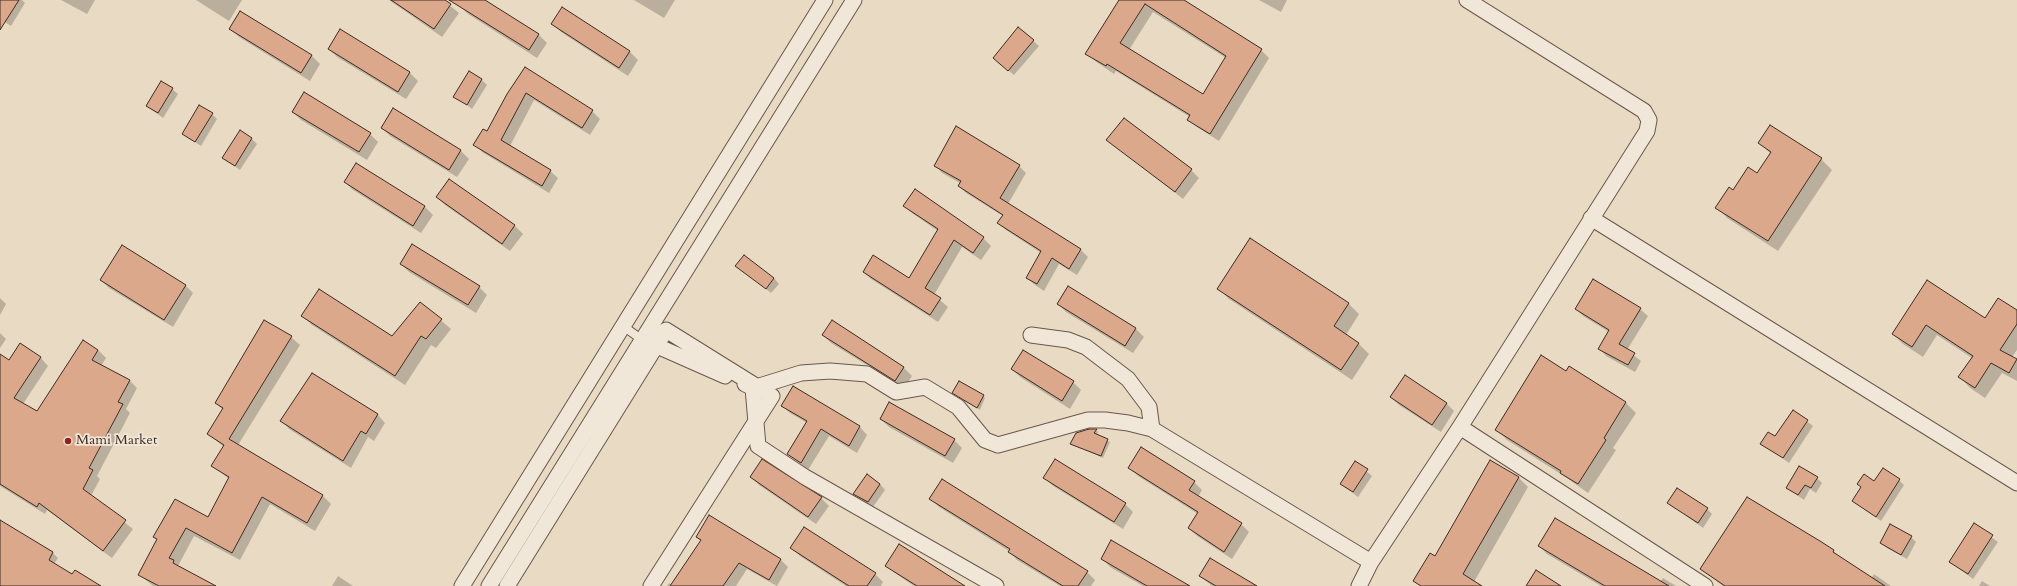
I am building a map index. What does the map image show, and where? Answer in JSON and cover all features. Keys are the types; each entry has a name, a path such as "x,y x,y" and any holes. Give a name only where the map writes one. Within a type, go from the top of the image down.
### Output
{"street":[{"path":"462,586 825,0"},
{"path":"489,586 641,339 854,0"},
{"path":"1360,586 1371,562 1460,426 1647,131 1649,120 1644,111 1467,0"},
{"path":"1591,218 2017,483"},
{"path":"507,586 666,330 772,396 651,586"},
{"path":"1031,335 1068,340 1086,347 1128,379 1149,407 1152,429"},
{"path":"641,339 753,388 801,373 830,371 867,374 896,392 925,387 958,407 985,440 998,445 1088,420 1120,422 1152,429 1259,496 1371,562"},
{"path":"753,388 758,446 805,477 996,586"},
{"path":"1460,426 1705,586"}],"lane":[{"path":"623,326 641,339"}],"building":[{"path":"0,0 19,0 0,30"},
{"path":"391,0 445,0 451,4 434,29"},
{"path":"449,0 485,0 539,34 529,50"},
{"path":"1119,0 1184,0 1262,49 1210,134 1187,120 1190,115 1107,64 1106,66 1085,54","holes":["1145,4 1226,56 1203,94 1120,43"]},
{"path":"562,7 630,51 619,68 551,24"},
{"path":"240,11 312,55 301,73 229,29"},
{"path":"1018,27 1034,40 1008,71 993,58"},
{"path":"340,29 410,72 398,92 328,49"},
{"path":"525,67 593,110 582,128 526,93 501,140 551,170 542,186 473,145 483,129 487,131 507,94"},
{"path":"469,71 482,79 467,105 453,97"},
{"path":"161,81 173,88 158,113 146,106"},
{"path":"304,92 371,133 359,152 292,112"},
{"path":"199,105 213,113 195,142 182,134"},
{"path":"393,108 461,150 449,170 381,128"},
{"path":"1124,118 1192,169 1175,192 1106,140"},
{"path":"1770,125 1822,158 1768,241 1715,208 1729,187 1733,190 1748,167 1757,173 1771,152 1758,143"},
{"path":"956,126 1020,165 1000,198 1081,249 1069,269 1052,258 1037,284 1026,278 1041,251 997,223 1003,215 958,186 961,181 934,166"},
{"path":"240,130 252,138 235,166 222,158"},
{"path":"356,163 425,206 413,226 344,182"},
{"path":"449,179 515,225 502,244 436,197"},
{"path":"915,189 984,237 973,253 954,240 925,288 941,298 930,315 863,272 873,255 909,278 938,229 903,206"},
{"path":"1250,238 1349,303 1334,326 1359,343 1341,370 1217,289"},
{"path":"412,244 480,286 468,305 400,264"},
{"path":"122,245 186,285 164,320 100,280"},
{"path":"744,255 774,278 766,289 735,266"},
{"path":"1593,279 1641,308 1619,344 1635,353 1628,365 1598,349 1609,330 1575,309"},
{"path":"1927,280 1985,318 1998,298 2017,310 2017,324 2000,350 2017,359 2009,373 1991,363 1975,388 1958,377 1973,356 1926,325 1912,347 1892,334"},
{"path":"1068,286 1136,328 1125,346 1057,304"},
{"path":"319,289 392,336 420,302 442,319 426,339 421,336 395,376 301,316"},
{"path":"264,320 292,336 229,439 323,495 307,523 262,497 232,553 186,528 169,558 174,560 173,563 216,586 159,586 138,575 157,539 153,537 175,499 208,517 229,477 211,466 224,445 207,434 223,408 215,403"},
{"path":"832,320 904,367 895,381 822,335"},
{"path":"83,340 98,350 92,360 130,380 118,402 123,404 89,468 93,470 83,489 126,520 103,551 39,503 37,507 0,484 0,354 9,360 20,343 41,357 14,398 37,411"},
{"path":"1023,350 1074,381 1062,401 1011,369"},
{"path":"1541,355 1566,371 1569,366 1626,402 1604,438 1606,440 1578,484 1560,473 1561,471 1495,430"},
{"path":"312,373 378,414 366,434 361,431 343,461 280,421"},
{"path":"1405,375 1447,403 1432,425 1390,397"},
{"path":"959,381 984,395 977,408 952,393"},
{"path":"793,386 860,426 849,446 821,429 801,463 787,454 807,421 781,406"},
{"path":"889,402 955,439 945,456 880,419"},
{"path":"1793,410 1808,420 1783,458 1760,444 1768,432 1775,436"},
{"path":"1089,429 1097,429 1094,433 1108,439 1101,456 1070,444 1076,433"},
{"path":"1141,447 1195,481 1189,490 1242,523 1224,552 1188,528 1198,512 1128,468"},
{"path":"762,459 822,497 808,517 750,477"},
{"path":"1055,459 1126,503 1114,522 1043,478"},
{"path":"1490,460 1519,477 1463,574 1482,586 1421,586 1413,581 1430,553 1435,556"},
{"path":"1355,461 1368,469 1353,492 1340,484"},
{"path":"1799,466 1818,477 1811,488 1805,485 1798,495 1786,488"},
{"path":"1883,468 1900,479 1876,517 1852,501 1861,487 1857,484 1864,474 1874,481"},
{"path":"867,474 880,484 868,502 853,494"},
{"path":"942,479 1088,571 1078,586 1063,586 1008,552 1010,549 929,499"},
{"path":"1677,488 1708,508 1698,523 1667,503"},
{"path":"1747,497 1834,550 1833,552 1885,586 1725,586 1700,569"},
{"path":"709,515 781,559 769,580 739,563 723,586 670,586 701,540 696,537"},
{"path":"1555,518 1669,586 1605,586 1538,546"},
{"path":"0,520 53,552 49,560 72,574 75,570 101,586 0,586"},
{"path":"1974,523 1993,535 1968,574 1949,562"},
{"path":"1890,524 1912,536 1901,555 1880,543"},
{"path":"804,527 876,573 867,586 849,586 790,548"},
{"path":"1111,540 1190,586 1147,586 1101,559"},
{"path":"899,544 965,586 917,586 885,566"},
{"path":"1210,558 1257,586 1216,586 1199,576"},
{"path":"1536,570 1561,586 1526,586"}],"place":[{"name":"Mami Market","path":"68,441"}]}
